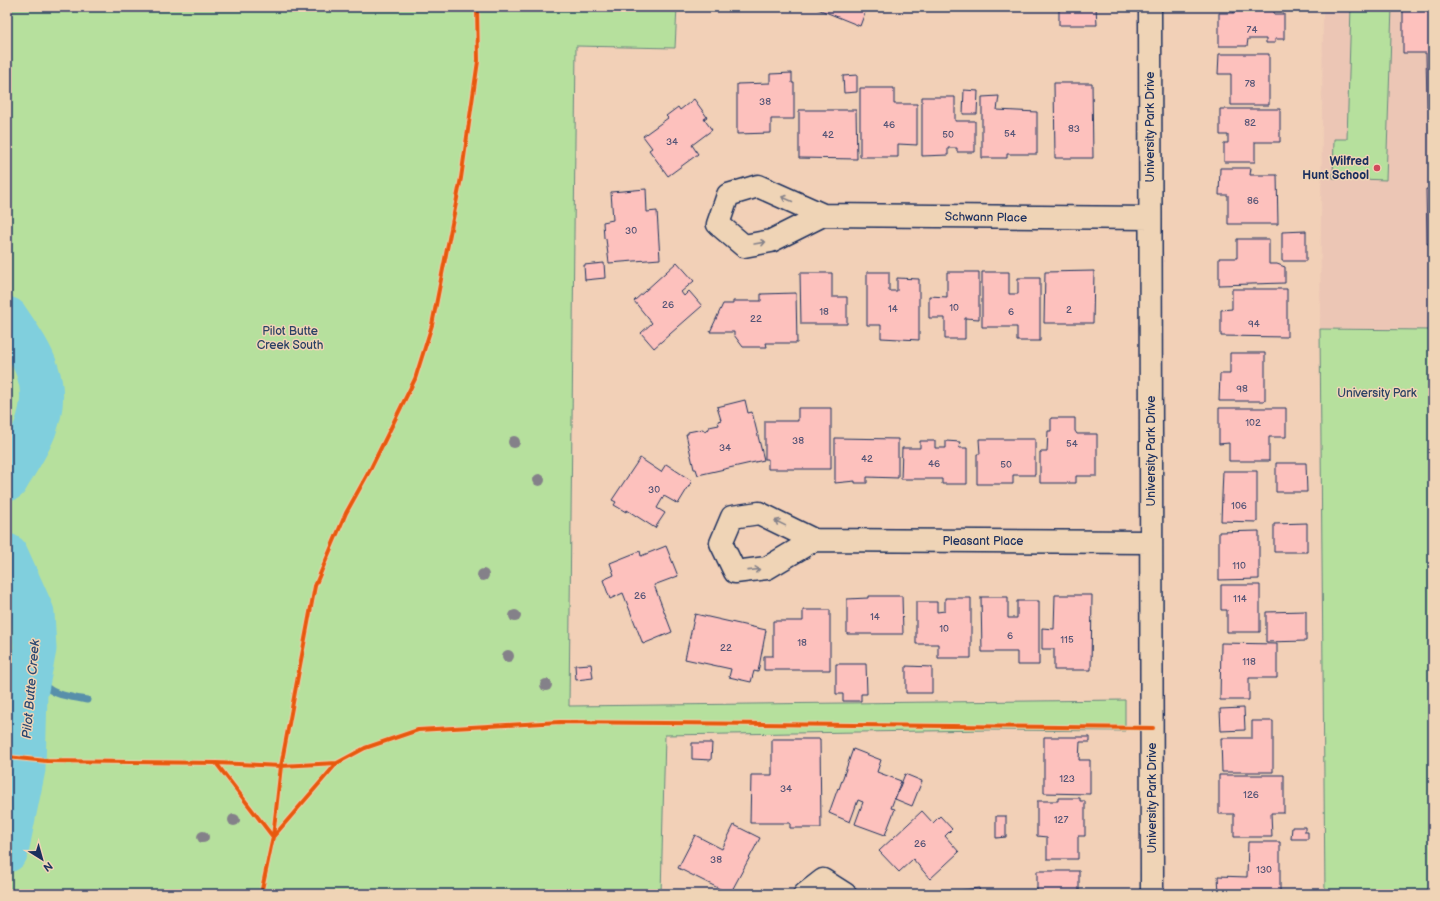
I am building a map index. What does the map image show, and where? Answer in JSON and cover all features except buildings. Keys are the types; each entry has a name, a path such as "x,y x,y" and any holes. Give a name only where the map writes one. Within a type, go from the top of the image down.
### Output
{"street":[{"name":"University Park Drive","path":"1150,7 1152,894"},
{"name":"Schwann Place","path":"823,215 1150,218"},
{"name":"Pleasant Place","path":"814,540 1151,542"},
{"path":"805,894 823,880 844,894"}],"shaded area":[{"name":"Wilfred Hunt School","path":"1323,7 1433,7 1433,330 1320,328"}],"green space":[{"name":"Pilot Butte Creek South","path":"7,7 677,7 675,48 576,46 569,706 1125,700 1125,731 989,730 665,735 661,894 7,894"},
{"path":"1351,7 1392,7 1386,180 1333,178 1334,139 1347,139"},
{"name":"University Park","path":"1320,329 1433,330 1433,894 1325,894"}],"waterway":[{"name":"Pilot Butte Creek","path":"7,318 32,357 41,383 42,397 40,413 35,429 7,480"},
{"name":"Pilot Butte Creek","path":"7,555 33,613 35,649 26,694 24,769 7,851"},
{"path":"33,661 36,672 45,686 59,694 87,700"}],"cycle path":[{"path":"261,894 273,837 281,766 315,586 346,513 371,468 415,379 432,325 461,178 478,61 477,7"},
{"path":"7,757 47,761 216,763 281,766 337,763 365,748 418,730 560,722 1153,728"},
{"path":"216,763 273,837 337,763"}],"place":[{"name":"Wilfred Hunt School","path":"1377,168"}]}
